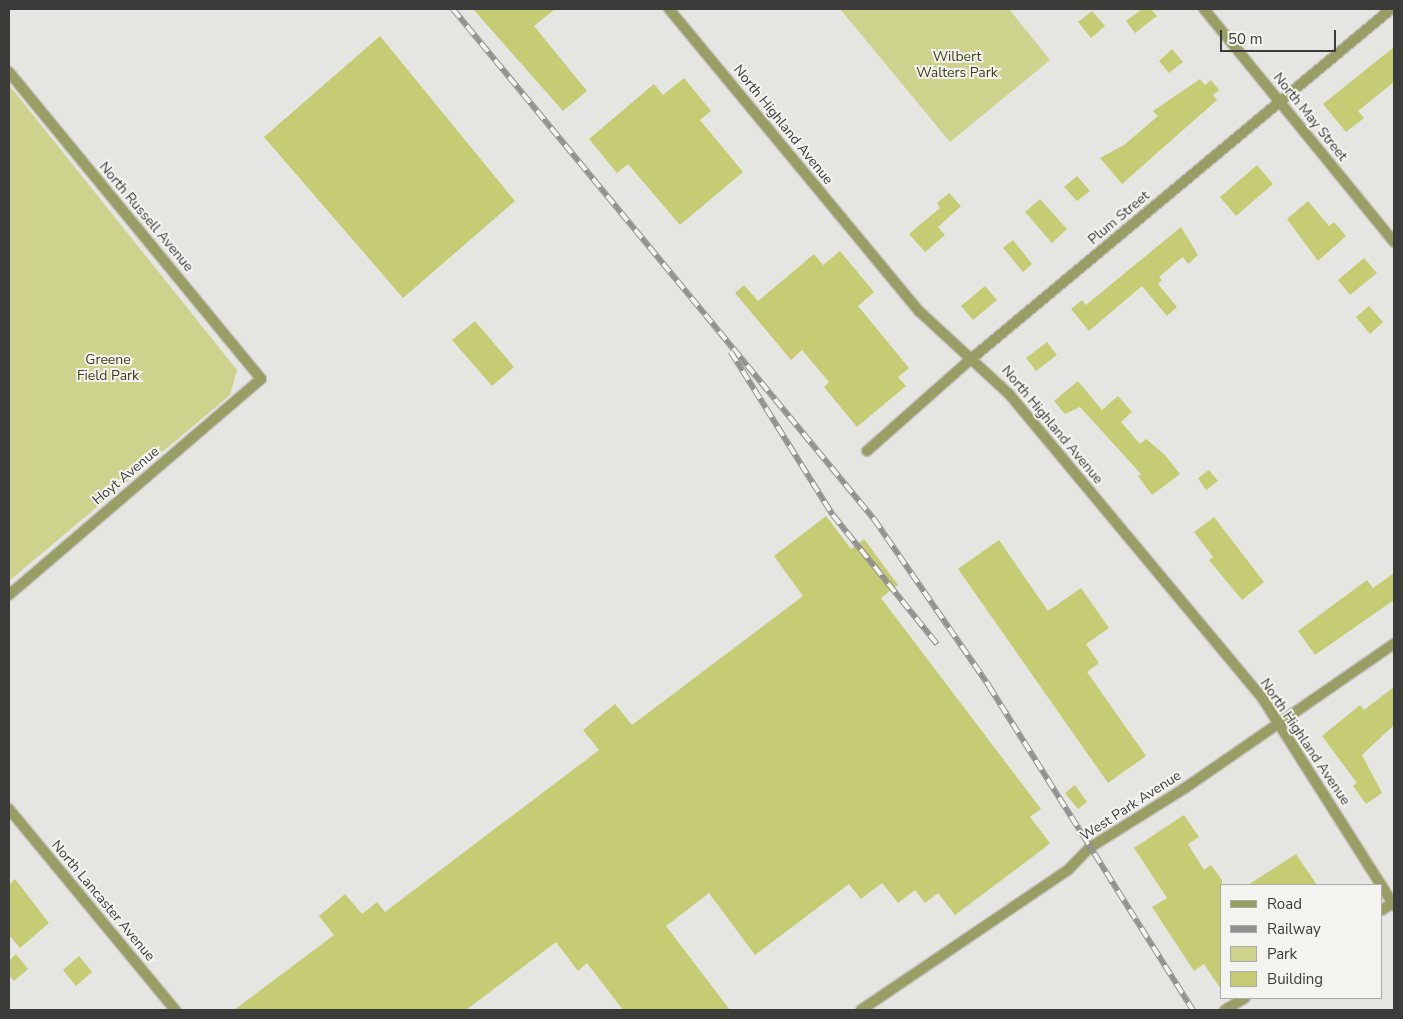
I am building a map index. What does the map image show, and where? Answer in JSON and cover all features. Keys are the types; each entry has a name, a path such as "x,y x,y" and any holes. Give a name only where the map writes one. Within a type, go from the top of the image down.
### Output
{"street":[{"name":"North Highland Avenue","path":"669,9 919,311 1009,394 1278,721 1381,884"},
{"name":"North May Street","path":"1204,9 1394,242"},
{"name":"Plum Street","path":"867,451 971,359 1391,9"},
{"name":"North Russell Avenue","path":"9,72 261,379"},
{"name":"Hoyt Avenue","path":"9,595 261,379"},
{"name":"West Park Avenue","path":"861,1010 1069,869 1089,848 1185,788 1278,721 1394,644"},
{"name":"North Lancaster Avenue","path":"9,809 175,1010"},
{"name":"North Highland Avenue","path":"1383,888 1394,904"},
{"path":"1225,1010 1243,999"}],"green space":[{"name":"Wilbert Walters Park","path":"840,9 1009,9 1050,60 950,142"},
{"name":"Greene Field Park","path":"9,85 237,370 230,395 9,581"}],"building":[{"path":"473,9 555,9 534,26 587,91 563,111"},
{"path":"1142,9 1151,9 1157,16 1135,33 1126,21"},
{"path":"1092,11 1105,26 1091,38 1078,22"},
{"path":"380,36 515,201 403,298 264,137"},
{"path":"1394,47 1394,82 1358,111 1364,118 1346,132 1323,104"},
{"path":"1172,49 1183,62 1169,73 1159,61"},
{"path":"684,78 711,111 700,120 743,172 680,225 628,164 617,173 589,139 654,84 663,95"},
{"path":"1200,79 1205,85 1211,80 1219,90 1213,95 1217,100 1122,184 1100,158 1124,145 1158,116 1153,111"},
{"path":"1257,165 1273,184 1236,216 1220,197"},
{"path":"1077,176 1090,191 1077,201 1064,187"},
{"path":"949,193 961,206 938,227 945,235 925,252 909,234 940,208 937,203"},
{"path":"1040,199 1067,229 1052,243 1025,212"},
{"path":"1308,201 1329,226 1334,222 1346,236 1318,261 1287,219"},
{"path":"1181,227 1198,255 1188,264 1183,257 1159,277 1162,280 1158,284 1177,307 1167,316 1142,286 1089,331 1071,309 1082,300 1086,305"},
{"path":"1013,240 1032,264 1023,272 1003,248"},
{"path":"840,251 874,292 858,306 909,368 898,377 906,386 857,427 824,387 829,382 802,350 791,360 735,293 744,285 758,301 814,254 823,265"},
{"path":"1364,258 1377,273 1350,295 1338,280"},
{"path":"985,286 997,300 973,320 961,306"},
{"path":"1369,306 1383,322 1370,334 1356,317"},
{"path":"475,321 514,367 492,386 452,340"},
{"path":"1047,342 1057,355 1036,371 1026,358"},
{"path":"1078,381 1102,410 1118,396 1132,412 1121,422 1140,444 1146,439 1165,455 1180,474 1152,495 1138,476 1141,474 1080,407 1065,414 1054,401"},
{"path":"1209,470 1218,481 1206,490 1198,478"},
{"path":"826,516 851,549 864,539 898,585 881,598 1041,809 1030,817 1050,843 1043,849 955,915 938,893 925,903 915,890 898,903 882,883 861,899 849,884 755,955 709,893 666,926 730,1010 623,1010 587,963 578,971 556,942 466,1010 234,1010 334,935 319,916 345,894 362,914 377,902 385,912 599,750 583,730 615,704 632,725 803,596 774,556"},
{"path":"1214,517 1264,582 1242,600 1209,560 1213,557 1194,532"},
{"path":"999,540 1048,611 1081,588 1109,628 1086,644 1099,663 1087,672 1146,756 1108,783 958,569"},
{"path":"1394,573 1394,600 1315,655 1298,631 1367,580 1373,588"},
{"path":"1394,687 1394,725 1362,755 1382,793 1366,804 1353,786 1357,783 1322,736 1360,705 1364,710"},
{"path":"1075,785 1087,802 1078,809 1065,793"},
{"path":"1184,815 1199,837 1188,844 1204,870 1211,865 1222,880 1222,884 1220,884 1220,988 1204,964 1194,971 1152,907 1167,898 1134,848"},
{"path":"1296,854 1316,884 1250,884"},
{"path":"15,879 49,923 20,948 9,935 9,885"},
{"path":"16,954 28,969 14,981 9,975 9,961"},
{"path":"79,956 92,972 76,986 63,970"}],"railway":[{"path":"453,9 874,519 989,686 1193,1010"},
{"path":"731,352 833,515 937,644"}]}
